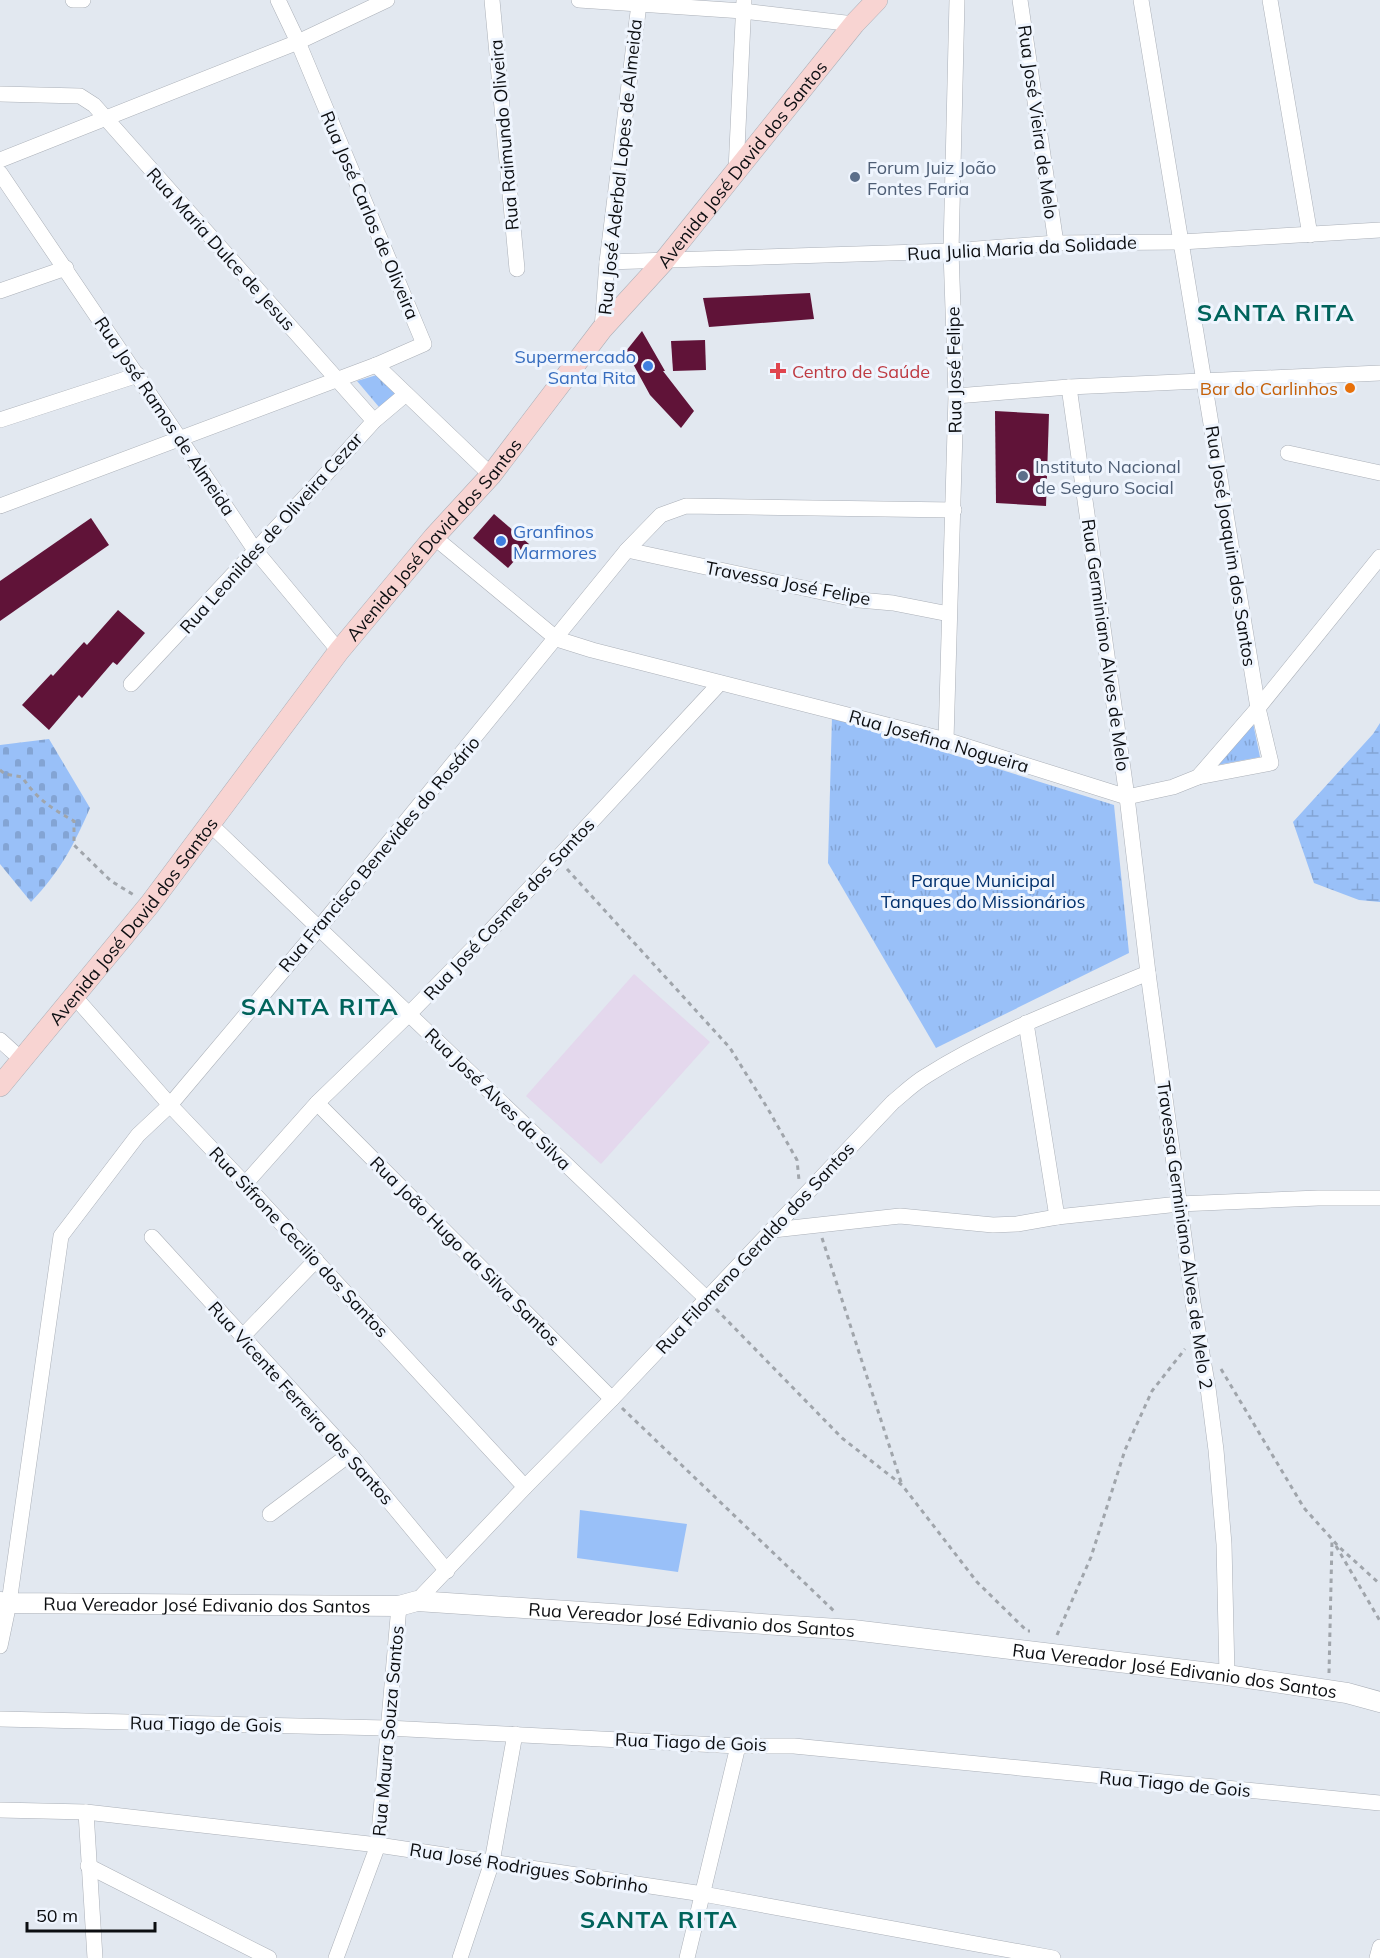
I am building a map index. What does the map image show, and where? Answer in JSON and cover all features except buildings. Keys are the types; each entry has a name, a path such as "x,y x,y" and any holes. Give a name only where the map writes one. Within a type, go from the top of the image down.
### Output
{"main road":[{"name":"Avenida José David dos Santos","path":"0,1086 150,904 339,651 434,537 491,475 602,329 664,261 854,24 877,0"}],"street":[{"path":"74,0 83,0"},
{"name":"Rua José Carlos de Oliveira","path":"0,506 338,380 424,344 298,42 278,0"},
{"path":"0,160 298,42 387,0"},
{"name":"Rua Raimundo Oliveira","path":"492,0 517,269"},
{"path":"579,0 639,4 744,5 854,24"},
{"name":"Rua José Felipe","path":"946,740 956,396 951,251 957,0"},
{"name":"Rua José Vieira de Melo","path":"1020,0 1056,243"},
{"name":"Rua José Joaquim dos Santos","path":"1141,0 1258,708 1270,763 1198,777"},
{"path":"1270,0 1310,236"},
{"name":"Rua José Aderbal Lopes de Almeida","path":"602,329 607,262 639,4"},
{"path":"736,171 744,5"},
{"name":"Rua Maria Dulce de Jesus","path":"0,94 80,96 94,105 338,380"},
{"name":"Rua José Ramos de Almeida","path":"0,173 255,550 339,651"},
{"name":"Rua Julia Maria da Solidade","path":"607,262 951,251 1056,243 1181,242 1380,230"},
{"path":"0,291 66,268"},
{"path":"376,365 491,475"},
{"path":"956,396 1069,387 1380,374"},
{"path":"0,420 138,375"},
{"name":"Rua Leonildes de Oliveira Cezar","path":"131,684 374,420 338,380"},
{"name":"Rua Germiniano Alves de Melo","path":"1069,387 1127,797"},
{"path":"374,420 406,394"},
{"path":"1288,453 1380,473"},
{"name":"Rua Francisco Benevides do Rosário","path":"0,1646 4,1603 61,1236 138,1135 170,1105 319,928 557,639 627,550 661,515 686,507 954,510"},
{"name":"Rua Josefina Nogueira","path":"434,537 557,639 592,650 946,740 1127,797 1173,787 1198,777 1258,708 1380,557"},
{"name":"Travessa José Felipe","path":"627,550 859,600 893,603 949,614"},
{"name":"Rua José Cosmes dos Santos","path":"245,1184 317,1103 409,1014 720,683"},
{"name":"Travessa Germiniano Alves de Melo 2","path":"1127,797 1192,1303 1208,1388 1216,1450 1224,1544 1227,1675"},
{"name":"Rua José Alves da Silva","path":"211,825 707,1299"},
{"name":"Rua Filomeno Geraldo dos Santos","path":"408,1603 447,1571 893,1102 923,1077 959,1056 1026,1023 1148,973"},
{"name":"Rua Sifrone Cecilio dos Santos","path":"74,996 170,1105 525,1488"},
{"path":"1026,1023 1057,1217"},
{"path":"0,1040 22,1060"},
{"name":"Rua João Hugo da Silva Santos","path":"317,1103 612,1399"},
{"path":"772,1230 900,1216 993,1225 1179,1204 1318,1198 1380,1198"},
{"name":"Rua Vicente Ferreira dos Santos","path":"152,1237 350,1454 447,1571"},
{"path":"242,1337 316,1260"},
{"path":"270,1514 350,1454"},
{"name":"Rua Vereador José Edivanio dos Santos","path":"4,1603 408,1603 853,1630 1070,1654 1227,1675 1330,1690 1380,1702"},
{"name":"Rua Maura Souza Santos","path":"336,1958 378,1845 387,1728 408,1603"},
{"name":"Rua Tiago de Gois","path":"0,1719 387,1728 738,1746 794,1746 1380,1803"},
{"path":"460,1958 492,1862 514,1734"},
{"path":"687,1958 738,1746"},
{"name":"Rua José Rodrigues Sobrinho","path":"0,1810 86,1812 378,1845 703,1894 1053,1958"},
{"path":"86,1812 95,1958"},
{"path":"88,1866 270,1958"},
{"path":"1377,1958 1380,1947"}],"path":[{"path":"0,770 5,774 22,777 45,804 74,821 74,845 111,881 150,904"},
{"path":"557,859 730,1048 797,1160 802,1197"},
{"path":"817,1225 902,1485"},
{"path":"707,1299 842,1438 902,1485 977,1582 1027,1631 1037,1632"},
{"path":"1070,1654 1057,1635 1091,1557 1125,1450 1152,1391 1186,1348"},
{"path":"1221,1368 1304,1508 1332,1540 1380,1584"},
{"path":"612,1399 853,1630"},
{"path":"1332,1540 1380,1621"},
{"path":"1330,1690 1332,1540"}],"shaded area":[{"path":"634,974 710,1042 601,1164 526,1096"}],"green space":[{"path":"380,374 397,395 383,407 379,407 357,381"},
{"name":"Parque Municipal Tanques do Missionários","path":"832,717 1114,805 1129,953 936,1048 828,863"},
{"path":"1252,718 1260,757 1217,765"},
{"path":"1380,723 1380,902 1359,900 1314,883 1293,822 1373,734"},
{"path":"49,739 90,808 65,858 31,902 0,864 0,745"},
{"path":"580,1510 687,1524 678,1572 577,1558"}],"place":[{"name":"Forum Juiz João Fontes Faria","path":"855,177"},
{"name":"Supermercado Santa Rita","path":"648,366"},
{"name":"Centro de Saúde","path":"778,371"},
{"name":"Bar do Carlinhos","path":"1350,388"},
{"name":"Instituto Nacional de Seguro Social","path":"1023,476"},
{"name":"Granfinos Marmores","path":"501,541"}],"district":[{"name":"SANTA RITA","path":"1276,312"},
{"name":"SANTA RITA","path":"320,1006"},
{"name":"SANTA RITA","path":"659,1919"}]}
